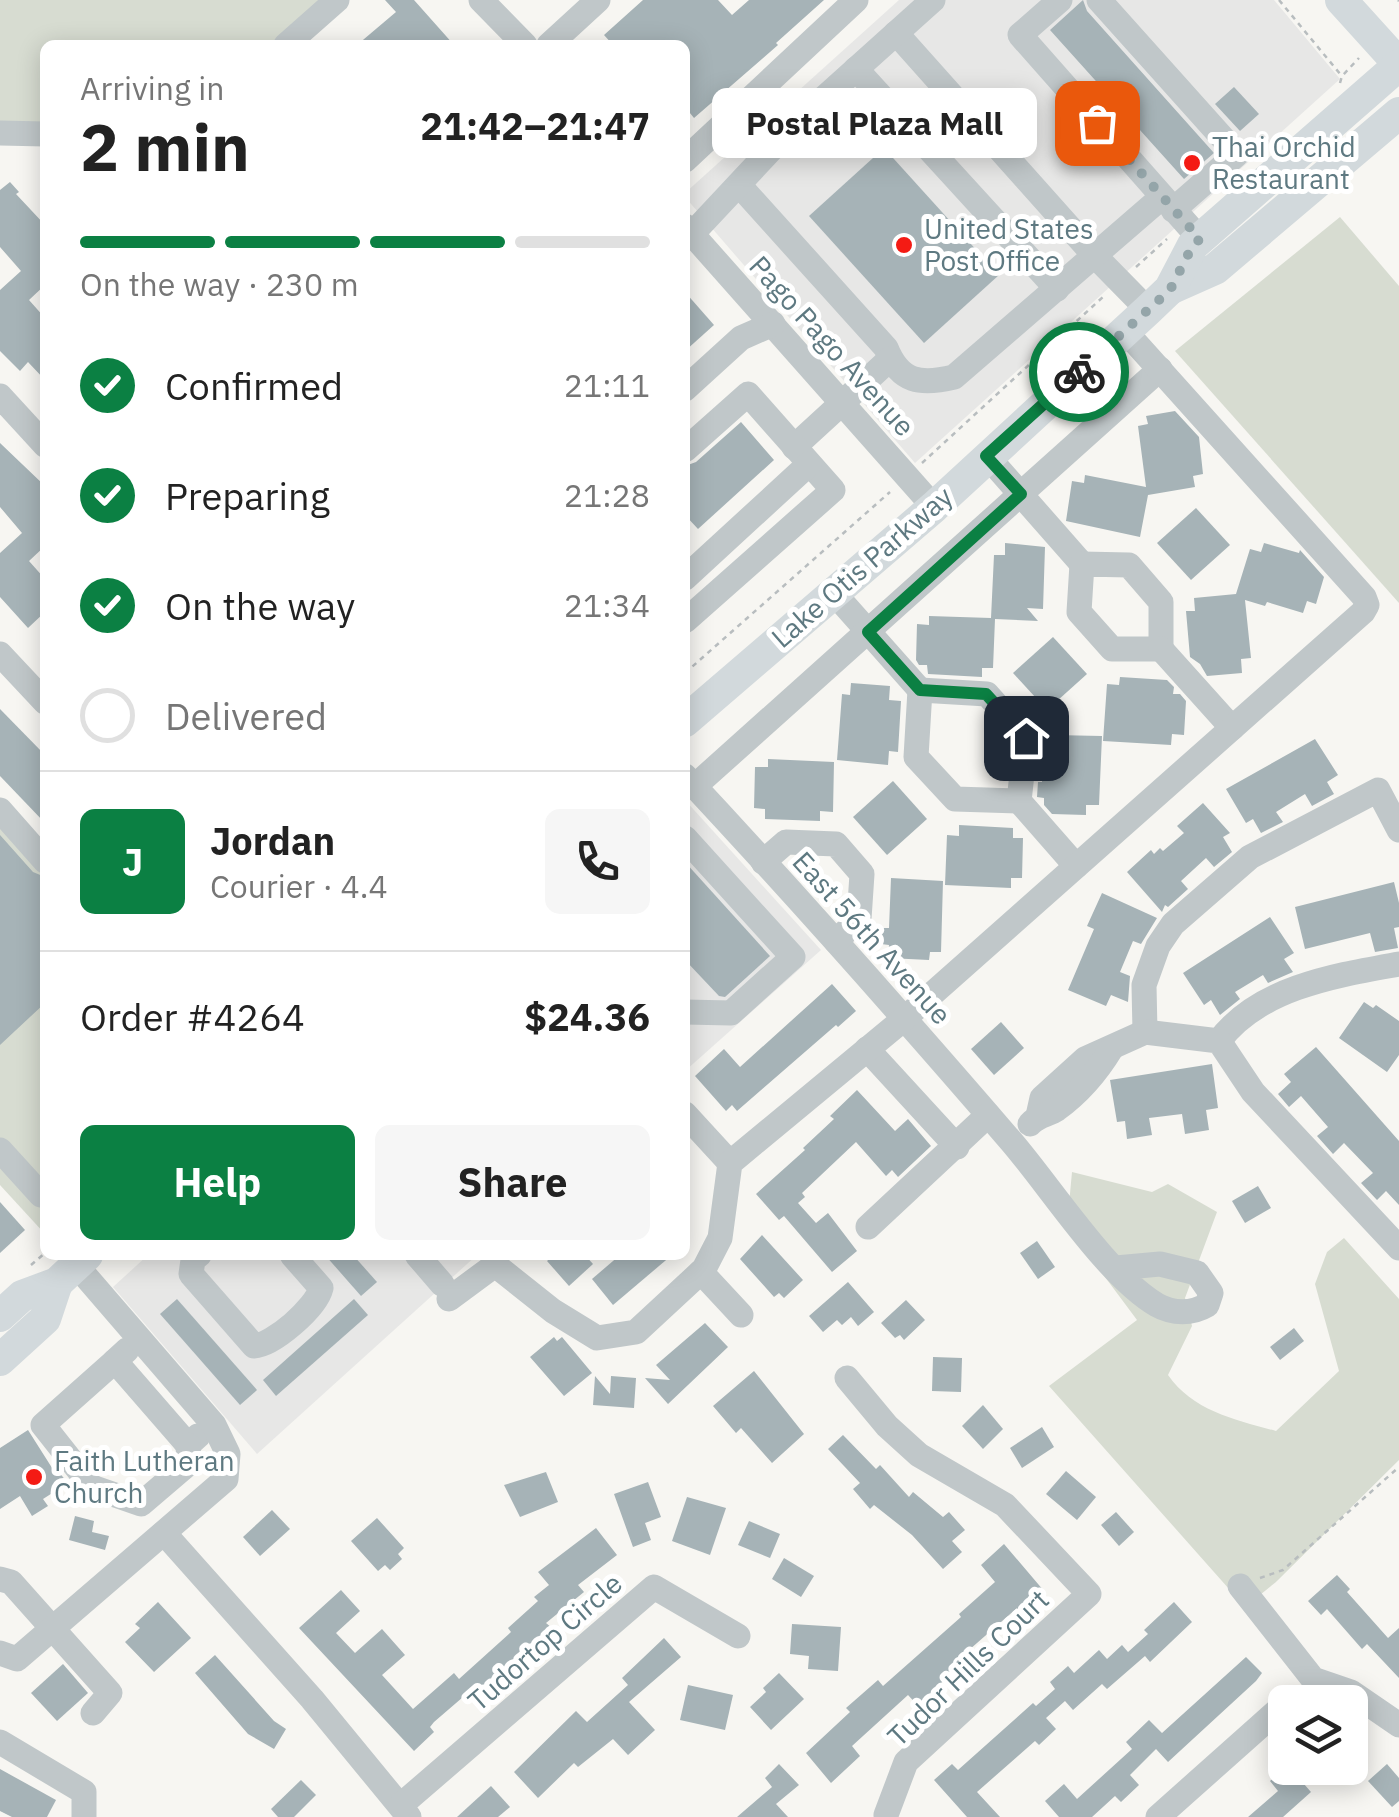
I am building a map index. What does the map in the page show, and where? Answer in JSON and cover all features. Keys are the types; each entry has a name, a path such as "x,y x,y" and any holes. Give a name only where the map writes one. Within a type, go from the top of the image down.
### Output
{"main road":[{"path":"1341,0 1399,64"},
{"name":"Lake Otis Parkway","path":"1148,310 1193,245 1180,217 1399,64"},
{"name":"Lake Otis Parkway","path":"690,717 934,507 1148,310 1215,270 1399,113"},
{"path":"0,1316 22,1296 74,1268"},
{"path":"0,1360 46,1319 74,1268"}],"street":[{"path":"292,40 336,0"},
{"path":"482,0 520,40"},
{"path":"554,40 598,0"},
{"path":"690,155 856,0"},
{"path":"690,229 740,186 795,124 933,0"},
{"path":"1060,0 1020,35 1180,217"},
{"path":"740,186 908,377 928,383 954,377 1095,256 1180,217 1237,154 1099,0"},
{"path":"421,1260 446,1291 500,1260 553,1311 597,1338 636,1332 701,1272 720,1238 730,1163 905,1018 1367,605 1364,597 1160,369 1148,310 896,33"},
{"path":"856,69 1056,289"},
{"path":"0,132 40,134"},
{"name":"Pago Pago Avenue","path":"690,231 934,507"},
{"path":"690,384 740,338 773,324"},
{"path":"690,573 801,456 843,404 890,359"},
{"path":"690,781 868,632 1160,369"},
{"path":"690,446 748,394 832,490 690,616"},
{"path":"0,396 40,440"},
{"path":"986,456 1082,564 1079,612 1112,649 1161,649"},
{"path":"1082,564 1129,566 1162,602 1161,649 1232,728"},
{"path":"834,592 920,690 986,694 1026,738 1019,801 1076,866"},
{"path":"0,654 40,697"},
{"path":"920,690 916,757 954,800 1019,801"},
{"name":"East 56th Avenue","path":"690,781 905,1018 1116,1268"},
{"path":"1144,1032 1144,985 1158,946 1174,924 1250,857 1378,790 1399,830"},
{"path":"0,810 40,855"},
{"path":"690,1012 731,1012 793,957 859,919 862,874 836,844 786,842 764,862"},
{"path":"690,844 793,957"},
{"path":"1219,1042 1228,1029 1264,1005 1321,978 1399,964"},
{"path":"1012,1142 1038,1116 1055,1111 1097,1072 1110,1049 1144,1032 1219,1042 1253,1092 1399,1248"},
{"path":"868,1049 957,1147"},
{"path":"868,1227 988,1116"},
{"path":"690,1119 730,1163"},
{"path":"0,1150 40,1194"},
{"path":"193,1260 191,1274 254,1346 266,1345 318,1300 322,1288 297,1260"},
{"path":"0,1653 17,1659 226,1479 228,1454 212,1422 74,1268"},
{"path":"701,1272 741,1314"},
{"path":"116,1361 188,1445 189,1463 141,1504 92,1487 42,1425 140,1338"},
{"name":"Tudor Hills Court","path":"846,1378 887,1426 919,1455 1005,1504 1089,1594 906,1762 882,1816"},
{"path":"188,1445 212,1422"},
{"path":"164,1533 312,1699 405,1811"},
{"path":"0,1579 11,1582 110,1693 93,1713"},
{"path":"1240,1586 1313,1679 1351,1692 1399,1725"},
{"name":"Tudortop Circle","path":"405,1811 654,1587 738,1636"},
{"path":"1306,1685 1313,1679"},
{"path":"1158,1817 1268,1719"},
{"path":"0,1742 84,1792 84,1817"}],"path":[{"path":"1279,0 1342,76 1338,86"},
{"path":"690,668 908,477 1120,282 1180,217"},
{"path":"1240,1586 1283,1570 1399,1467"}],"shaded area":[{"path":"0,0 321,0 276,40 40,40 40,131 0,127"},
{"path":"899,0 1274,0 1340,79 915,463 690,203 690,188"},
{"path":"1340,217 1399,286 1399,603 1175,351"},
{"path":"0,806 40,850 40,1229 0,1185"},
{"path":"690,806 821,950 690,1067"},
{"path":"1072,1172 1152,1192 1168,1184 1217,1212 1185,1298 1192,1326 1168,1375 1190,1397 1216,1412 1276,1431 1339,1371 1315,1284 1327,1252 1344,1238 1399,1299 1399,1460 1276,1582 1245,1607 1049,1386 1137,1320 1067,1226"},
{"path":"143,1260 471,1260 257,1454 113,1287"}],"building":[{"path":"385,0 414,0 450,40 363,40 396,12"},
{"path":"643,0 718,0 732,15 749,0 824,0 694,118 690,113 690,40 608,40 604,35"},
{"path":"1083,0 1087,11 1214,153 1184,179 1050,30"},
{"path":"1234,87 1259,114 1240,131 1215,104"},
{"name":"United States Post Office","path":"884,148 999,275 924,343 809,216"},
{"path":"10,182 40,220 40,290 29,300 40,312 40,375 28,362 20,371 0,351 0,290 21,271 0,247 0,190"},
{"path":"690,298 714,325 690,347"},
{"path":"1175,411 1199,437 1203,474 1193,476 1195,487 1148,495 1140,537 1066,521 1072,481 1084,483 1085,475 1146,487 1138,426 1148,424 1146,416"},
{"path":"741,422 774,460 698,529 690,520 690,464"},
{"path":"0,443 40,481 40,551 29,561 40,573 40,617 28,628 0,597 0,553 22,533 0,507"},
{"path":"1196,508 1230,545 1191,580 1157,543"},
{"path":"1005,543 1045,547 1043,609 1027,608 1038,621 995,619 993,668 982,668 982,677 928,674 927,665 919,665 916,660 917,624 929,625 929,616 991,618 994,555 1005,555"},
{"path":"1264,543 1299,553 1300,550 1324,577 1316,604 1307,601 1303,613 1245,600 1251,658 1241,659 1242,673 1207,676 1190,657 1186,611 1195,611 1194,598 1236,594 1250,549 1261,552"},
{"path":"1053,637 1087,674 1047,710 1013,673"},
{"path":"1120,677 1167,680 1174,687 1173,694 1180,694 1186,701 1184,735 1172,734 1171,745 1103,741 1107,684 1119,685"},
{"path":"851,683 890,686 889,700 901,701 898,752 889,751 888,765 837,760 842,694 850,695"},
{"path":"0,709 40,750 40,818 0,776"},
{"path":"1054,735 1102,736 1099,805 1086,805 1086,815 1052,814 1044,805 1044,798 1037,797 1038,782 1042,782 1043,745 1053,745"},
{"path":"1315,739 1338,775 1327,782 1334,794 1312,806 1305,794 1276,812 1283,822 1261,833 1253,819 1246,823 1226,789"},
{"path":"768,759 834,762 833,812 820,811 820,821 765,819 765,809 754,808 755,767 768,767"},
{"path":"893,781 927,819 887,855 853,817"},
{"path":"1203,803 1230,833 1223,837 1232,852 1214,867 1206,858 1181,881 1188,889 1168,907 1165,905 1162,912 1127,872 1151,850 1154,854 1160,848 1163,851 1184,833 1177,826"},
{"path":"959,825 1013,828 1013,838 1023,838 1022,878 1011,878 1011,888 945,885 947,835 959,836"},
{"path":"0,835 40,875 40,1008 0,1045"},
{"path":"690,868 770,956 725,997 719,996 690,965"},
{"path":"891,878 943,881 941,952 930,952 929,960 888,958 889,945 881,944 882,928 889,928"},
{"path":"1394,882 1399,903 1399,927 1394,928 1398,948 1375,952 1370,933 1305,949 1295,907"},
{"path":"1102,893 1157,918 1141,944 1133,941 1120,972 1130,976 1128,1002 1111,995 1106,1006 1068,990 1094,929 1087,926"},
{"path":"1270,917 1294,953 1284,959 1293,972 1268,983 1263,975 1235,992 1240,999 1220,1015 1211,1000 1204,1005 1183,973"},
{"path":"832,984 856,1011 737,1111 732,1105 726,1111 695,1076 724,1049 740,1067"},
{"path":"1364,1002 1373,1008 1376,1005 1399,1021 1399,1055 1387,1072 1339,1038"},
{"path":"1001,1022 1024,1048 994,1075 971,1049"},
{"path":"1316,1047 1399,1141 1399,1205 1386,1191 1377,1200 1361,1183 1373,1173 1344,1143 1333,1154 1317,1136 1328,1127 1301,1096 1289,1107 1278,1094 1291,1082 1284,1074"},
{"path":"1212,1064 1218,1108 1206,1110 1209,1130 1185,1134 1182,1114 1149,1118 1152,1135 1127,1139 1125,1121 1117,1122 1110,1080"},
{"path":"857,1090 895,1131 908,1119 931,1146 898,1177 892,1170 886,1176 856,1142 802,1193 805,1197 798,1203 816,1223 828,1213 857,1251 832,1272 784,1216 779,1220 756,1194 805,1150 834,1119 830,1116"},
{"path":"1258,1186 1271,1208 1245,1223 1232,1201"},
{"path":"0,1202 25,1230 0,1253"},
{"path":"762,1235 803,1280 784,1298 779,1293 774,1297 740,1259"},
{"path":"1037,1241 1055,1267 1038,1279 1020,1253"},
{"path":"329,1260 357,1260 377,1282 361,1296"},
{"path":"589,1260 593,1264 569,1286 547,1261"},
{"path":"614,1260 666,1260 613,1305 592,1279"},
{"path":"848,1282 874,1312 858,1326 851,1317 842,1325 837,1320 823,1332 809,1316"},
{"path":"177,1299 257,1390 240,1405 160,1314"},
{"path":"354,1299 368,1315 276,1396 263,1380"},
{"path":"906,1300 925,1320 904,1340 900,1335 895,1338 881,1323"},
{"path":"705,1323 728,1347 668,1404 645,1378 670,1380 656,1365"},
{"path":"1294,1328 1304,1341 1280,1360 1270,1347"},
{"path":"554,1337 557,1341 562,1337 592,1373 564,1396 530,1357"},
{"path":"933,1357 962,1358 961,1392 932,1391"},
{"path":"754,1371 804,1434 772,1463 741,1428 736,1433 713,1406"},
{"path":"595,1376 610,1394 611,1376 636,1378 634,1408 593,1405"},
{"path":"983,1405 1003,1429 983,1449 962,1426"},
{"path":"1042,1427 1054,1447 1022,1468 1010,1448"},
{"name":"Faith Lutheran Church","path":"28,1430 54,1471 68,1483 43,1499 48,1506 32,1516 20,1496 0,1509 0,1448"},
{"path":"843,1435 876,1469 880,1465 909,1497 913,1492 943,1517 949,1512 965,1530 952,1541 962,1552 943,1569 912,1535 874,1505 870,1509 853,1489 860,1483 828,1449"},
{"path":"1066,1471 1096,1497 1077,1520 1046,1494"},
{"path":"546,1472 558,1502 520,1517 504,1485"},
{"path":"648,1482 661,1517 645,1523 651,1540 633,1547 614,1494"},
{"path":"687,1497 726,1508 710,1555 672,1541"},
{"path":"272,1510 290,1529 260,1556 243,1537"},
{"path":"1116,1512 1134,1532 1119,1546 1101,1525"},
{"path":"75,1516 94,1521 92,1532 109,1536 105,1550 69,1540"},
{"path":"377,1518 404,1548 398,1554 402,1559 390,1570 385,1565 378,1571 351,1541"},
{"path":"749,1521 780,1534 770,1558 738,1545"},
{"path":"596,1528 617,1555 578,1585 584,1592 546,1623 552,1628 483,1691 477,1685 434,1722 430,1727 434,1732 414,1751 299,1628 341,1590 360,1611 336,1633 355,1653 382,1629 405,1655 382,1675 413,1709 454,1673 459,1679 511,1632 508,1628 538,1601 534,1597 549,1585 538,1572"},
{"path":"1004,1544 1044,1591 1020,1612 1017,1608 969,1650 973,1654 920,1708 908,1695 852,1746 860,1756 831,1783 806,1753 850,1712 846,1708 878,1680 883,1686 995,1582 981,1565"},
{"path":"784,1558 814,1576 801,1597 772,1579"},
{"path":"1337,1575 1388,1638 1399,1628 1399,1678 1367,1644 1362,1649 1327,1609 1321,1615 1308,1601"},
{"path":"158,1602 191,1638 154,1672 125,1642 140,1628 135,1624"},
{"path":"1174,1602 1192,1622 1150,1662 1145,1656 1107,1689 1102,1684 1073,1710 1065,1701 1046,1718 1056,1729 1039,1745 1035,1741 977,1792 1000,1817 967,1817 934,1780 952,1764 958,1770 1033,1703 1036,1706 1055,1689 1050,1682 1068,1666 1074,1673 1099,1650 1107,1659 1122,1645 1128,1652 1148,1634 1144,1630"},
{"path":"792,1624 841,1627 838,1671 808,1669 809,1656 790,1654"},
{"path":"664,1638 681,1657 629,1702 655,1730 628,1755 613,1739 578,1767 574,1763 538,1798 514,1772 576,1711 587,1722 628,1685 622,1678"},
{"path":"215,1655 274,1721 286,1729 274,1749 248,1734 195,1673"},
{"path":"1246,1657 1262,1673 1256,1681 1168,1762 1156,1749 1130,1775 1139,1785 1121,1802 1115,1796 1092,1817 1059,1817 1045,1801 1064,1784 1077,1799 1132,1749 1126,1742 1149,1720 1162,1733"},
{"path":"63,1664 88,1693 57,1721 31,1693"},
{"path":"779,1673 804,1699 771,1730 750,1707"},
{"path":"688,1685 733,1695 725,1730 680,1720"},
{"path":"779,1764 799,1785 776,1804 788,1817 737,1817 772,1787 765,1778"},
{"path":"1387,1764 1399,1778 1399,1801 1392,1807 1368,1781"},
{"path":"0,1769 56,1800 47,1817 12,1817 0,1811"},
{"path":"301,1780 316,1795 294,1817 278,1817 271,1809"},
{"path":"1273,1785 1305,1785 1311,1792 1283,1817 1248,1817 1278,1791"},
{"path":"491,1786 510,1807 498,1817 457,1817"}],"way so far":[{"path":"1079,372 1170,290 1200,239 1097,123"}],"place":[{"name":"Postal Plaza Mall","path":"1097,123"},
{"name":"Thai Orchid Restaurant","path":"1192,163"},
{"name":"United States Post Office","path":"904,245"},
{"name":"Faith Lutheran Church","path":"34,1477"}],"route":[{"path":"1026,738 986,694 920,690 868,632 1021,494 986,456 1079,372"}]}
